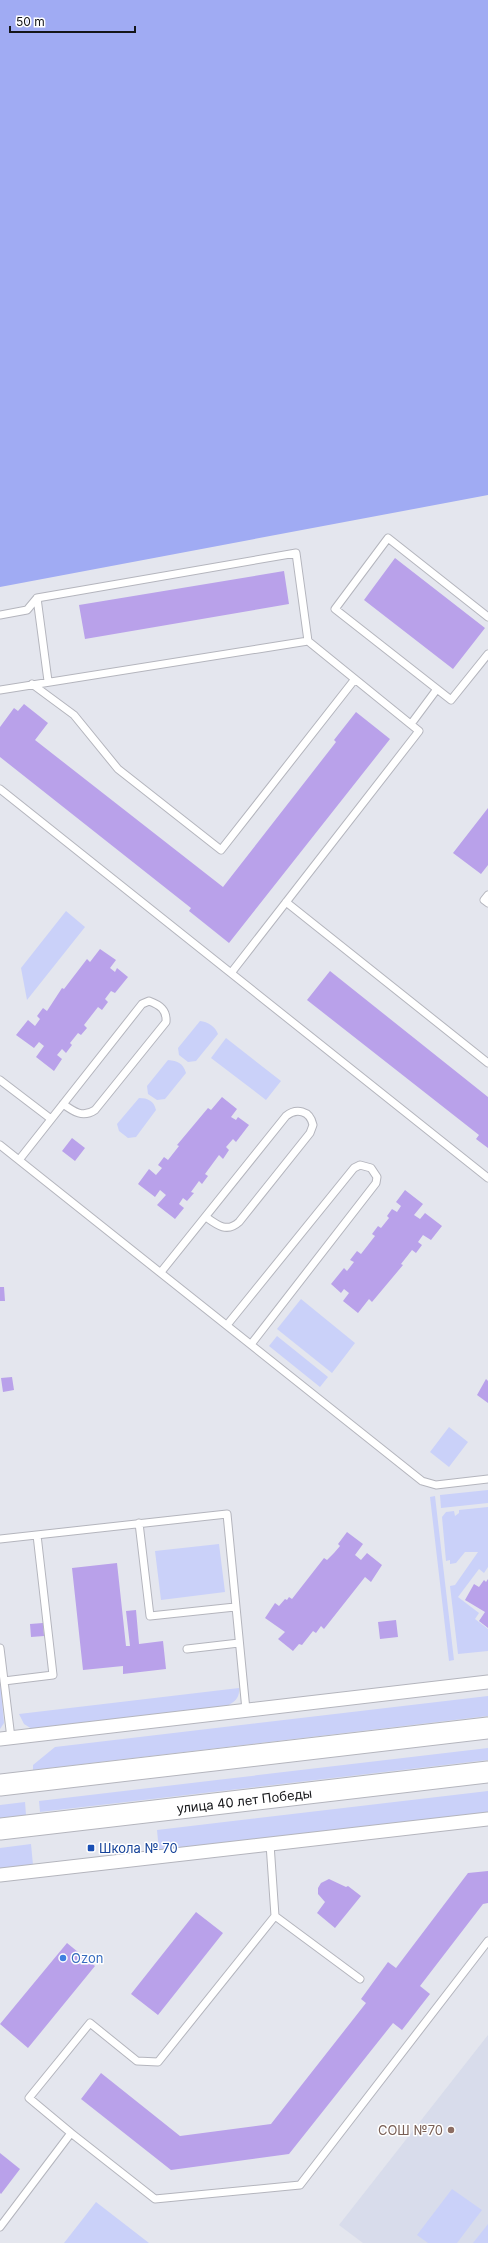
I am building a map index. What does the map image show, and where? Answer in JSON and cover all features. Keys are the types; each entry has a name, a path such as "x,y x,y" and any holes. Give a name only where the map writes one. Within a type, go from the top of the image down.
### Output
{"main road":[{"path":"0,1785 488,1728"},
{"name":"улица 40 лет Победы","path":"0,1829 488,1772"}],"street":[{"path":"5,1738 488,1682"},
{"path":"0,1875 488,1818"}],"lane":[{"path":"488,617 388,538 335,609 452,700 488,654"},
{"path":"0,615 27,610 37,598 296,553 308,641 419,731 231,973"},
{"path":"37,598 48,681"},
{"path":"0,690 48,681 308,641"},
{"path":"32,684 74,714 118,769 221,850 355,679"},
{"path":"411,724 437,689"},
{"path":"0,789 488,1178"},
{"path":"488,895 484,900 488,902"},
{"path":"286,902 488,1063"},
{"path":"19,1160 51,1119 142,1004 149,1002 164,1009 167,1015 166,1022 95,1110 90,1114 81,1114 63,1104"},
{"path":"0,1080 51,1119"},
{"path":"161,1272 286,1116 293,1111 300,1110 307,1114 313,1125 310,1133 239,1222 234,1227 226,1228 218,1226 206,1216"},
{"path":"1,1149 19,1160 252,1344 422,1481 436,1485 488,1479"},
{"path":"227,1325 354,1168 360,1165 371,1168 377,1177 376,1183 252,1344"},
{"path":"0,1539 227,1514 246,1710"},
{"path":"140,1523 150,1616 235,1607"},
{"path":"4,1681 53,1675 37,1535"},
{"path":"187,1649 239,1643"},
{"path":"0,1648 4,1681 5,1738"},
{"path":"270,1844 275,1916 158,2062 137,2061 90,2023 29,2098 155,2199 300,2186 488,1941"},
{"path":"275,1916 360,1979"},
{"path":"0,2227 71,2133"}],"shaded area":[{"path":"0,0 488,0 488,495 0,587"},
{"path":"66,911 85,927 27,1000 21,968"},
{"path":"200,1021 211,1025 218,1034 196,1061 188,1062 179,1055 178,1048"},
{"path":"226,1038 281,1081 266,1100 211,1058"},
{"path":"168,1060 180,1063 186,1073 165,1099 157,1100 148,1094 147,1086"},
{"path":"139,1098 150,1101 154,1104 156,1110 136,1137 128,1138 119,1131 117,1124"},
{"path":"301,1299 355,1343 332,1373 277,1329"},
{"path":"277,1336 328,1377 320,1387 269,1346"},
{"path":"449,1427 468,1442 449,1467 430,1452"},
{"path":"488,1490 488,1503 441,1508 440,1495"},
{"path":"435,1496 454,1660 449,1661 430,1497"},
{"path":"488,1507 488,1567 484,1573 479,1569 458,1597 479,1613 475,1619 488,1629 488,1651 458,1654 450,1586 455,1585 478,1552 465,1552 456,1563 450,1564 450,1560 446,1561 442,1517 446,1512 454,1511 455,1516 459,1513 459,1510"},
{"path":"219,1544 225,1592 161,1600 155,1551"},
{"path":"0,1680 4,1723 0,1729"},
{"path":"239,1688 239,1694 236,1699 227,1706 32,1729 24,1724 19,1714"},
{"path":"488,1696 488,1716 33,1770 33,1765 55,1747"},
{"path":"488,1748 488,1760 40,1812 39,1801"},
{"path":"488,1791 488,1813 159,1851 157,1830"},
{"path":"25,1802 26,1815 0,1818 0,1805"},
{"path":"31,1844 33,1865 0,1869 0,1848"},
{"name":"СОШ №70","path":"488,2035 488,2243 363,2243 339,2225"},
{"path":"452,2189 482,2210 457,2243 428,2243 417,2235"},
{"path":"96,2202 149,2243 64,2243"},
{"path":"488,2224 488,2243 473,2243"}],"building":[{"path":"395,558 485,628 453,669 364,600"},
{"path":"284,571 289,604 85,639 79,605"},
{"path":"24,704 48,723 35,740 223,887 336,742 334,740 356,712 390,739 229,943 189,911 191,908 0,757 0,727 14,708 18,711"},
{"path":"488,808 488,865 481,874 453,853"},
{"path":"100,949 116,960 110,968 115,972 117,968 128,977 115,993 111,991 105,999 108,1002 102,1010 98,1007 84,1025 87,1028 81,1035 78,1033 70,1043 72,1045 66,1053 62,1049 57,1055 62,1059 54,1071 36,1057 44,1046 39,1042 34,1048 16,1035 28,1020 35,1026 40,1019 37,1016 43,1008 47,1011 62,988 64,989 87,959 90,962"},
{"path":"330,971 488,1097 488,1148 476,1139 479,1135 307,1000"},
{"path":"222,1097 237,1109 231,1117 236,1120 238,1117 249,1125 236,1142 233,1139 226,1147 229,1150 223,1159 219,1155 205,1174 208,1176 202,1184 199,1181 191,1192 194,1193 187,1201 183,1198 179,1204 184,1208 175,1219 157,1205 166,1195 160,1190 155,1197 138,1184 149,1169 156,1175 162,1168 158,1165 164,1157 168,1160 179,1146 177,1145 208,1108 211,1110"},
{"path":"72,1138 85,1148 75,1161 62,1151"},
{"path":"405,1190 423,1204 414,1215 420,1219 425,1213 442,1226 431,1240 423,1235 418,1242 422,1245 416,1253 412,1250 401,1264 403,1265 372,1302 369,1299 358,1313 343,1301 349,1293 344,1289 341,1293 331,1284 344,1268 347,1271 354,1262 350,1260 357,1251 361,1254 375,1236 372,1234 378,1226 381,1228 389,1218 387,1216 392,1209 397,1212 401,1206 396,1202"},
{"path":"0,1287 4,1287 5,1301 0,1301"},
{"path":"12,1377 14,1390 3,1392 1,1378"},
{"path":"486,1379 488,1381 488,1403 477,1395"},
{"path":"347,1532 363,1544 355,1555 361,1560 367,1553 382,1565 371,1582 365,1577 324,1629 321,1626 316,1633 313,1631 302,1645 299,1644 293,1651 278,1639 285,1632 265,1618 275,1603 279,1606 285,1599 287,1600 289,1597 292,1599 324,1558 327,1560 340,1546 338,1544"},
{"path":"117,1563 126,1646 130,1646 126,1611 136,1610 139,1644 163,1641 166,1669 123,1674 123,1666 83,1670 72,1568"},
{"path":"488,1579 488,1628 479,1621 485,1612 465,1600 474,1584 479,1587 484,1580 486,1582"},
{"path":"396,1620 398,1637 380,1639 378,1622"},
{"path":"43,1623 44,1636 31,1637 30,1624"},
{"path":"488,1871 488,1903 483,1904 420,1986 430,1994 402,2030 393,2023 289,2154 171,2170 81,2099 101,2073 180,2136 271,2124 366,2003 361,1999 388,1962 396,1968 468,1873"},
{"path":"329,1879 346,1887 348,1886 361,1896 335,1928 317,1913 325,1902 318,1894 318,1888 321,1883"},
{"path":"196,1912 223,1933 158,2015 131,1994"},
{"path":"67,1943 95,1966 28,2048 0,2024"},
{"path":"0,2153 20,2169 1,2194 0,2193"}],"place":[{"name":"Школа № 70","path":"91,1848"},
{"name":"Ozon","path":"63,1958"},
{"name":"СОШ №70","path":"451,2130"}]}
